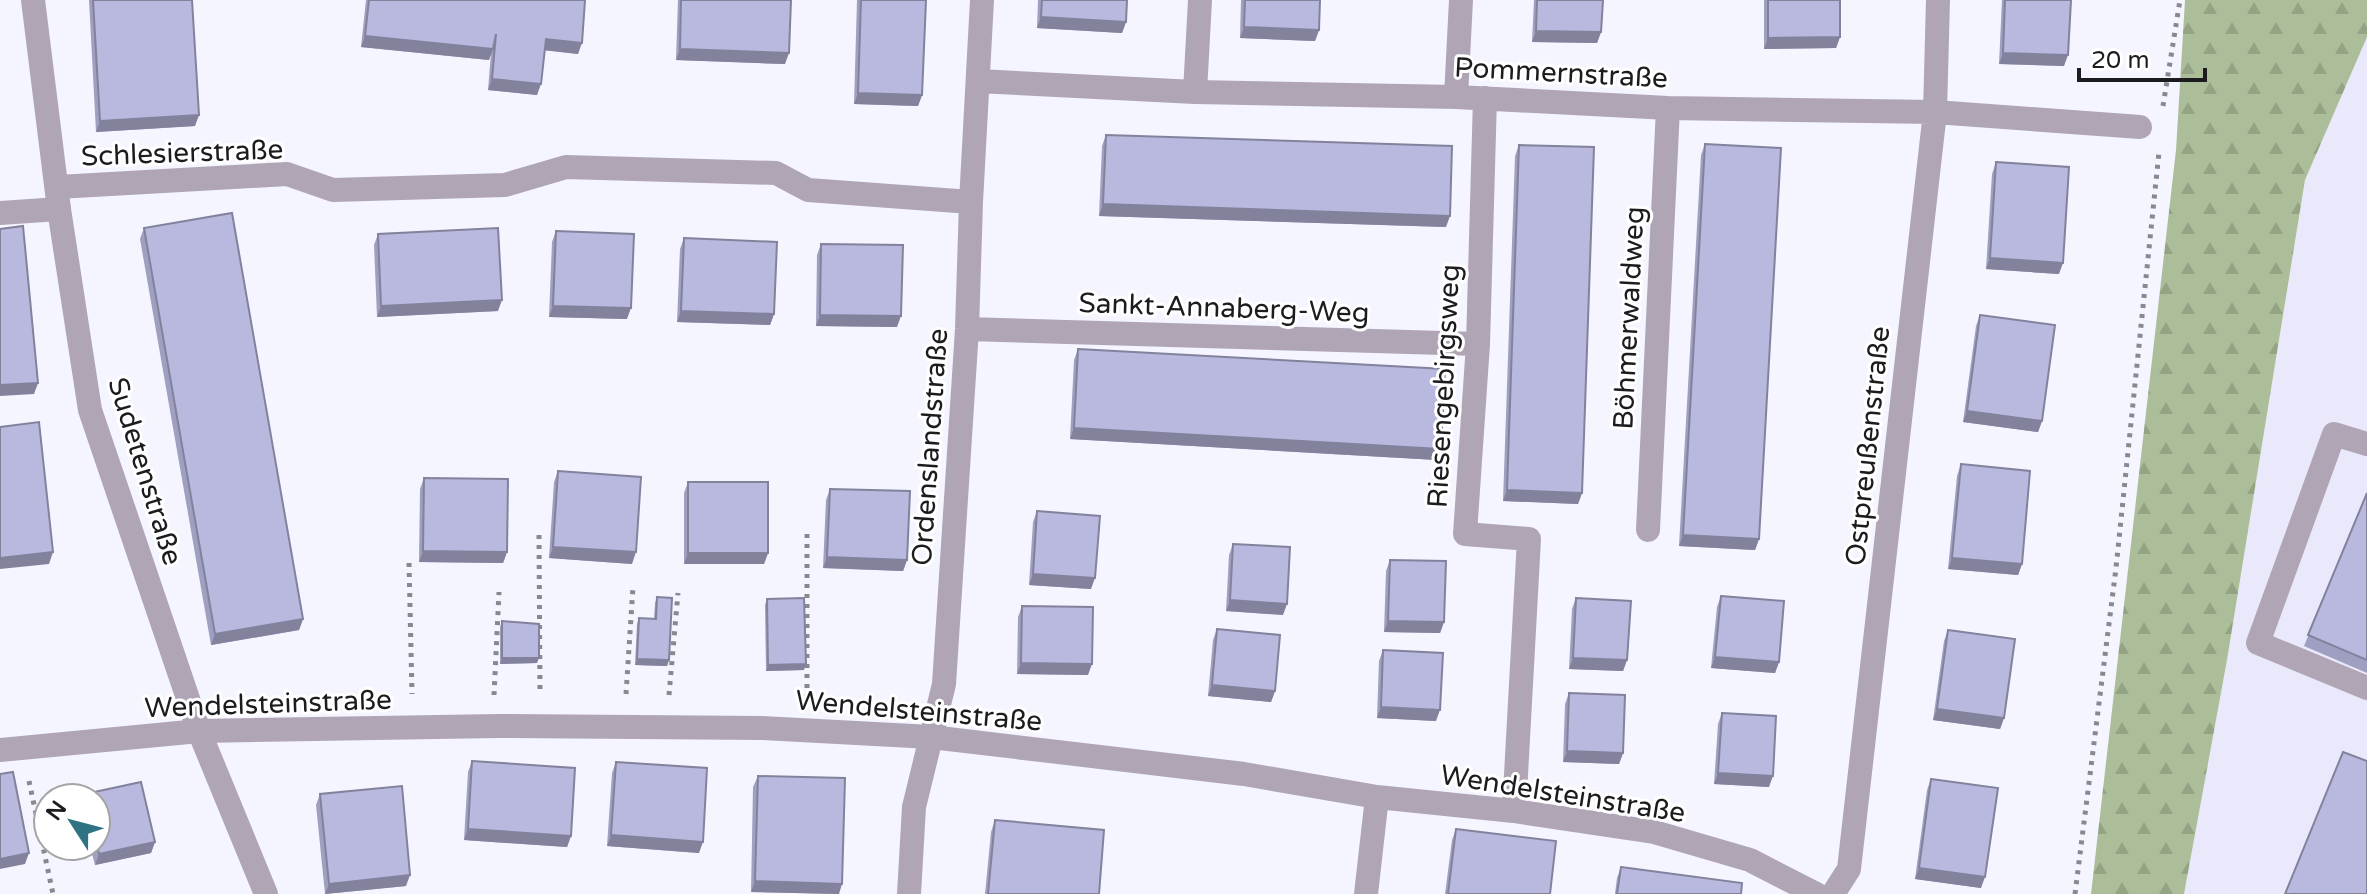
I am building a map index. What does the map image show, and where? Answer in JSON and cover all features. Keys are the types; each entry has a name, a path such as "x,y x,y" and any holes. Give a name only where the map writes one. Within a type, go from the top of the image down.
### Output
{"street":[{"name":"Sudetenstraße","path":"33,0 90,410 199,731 266,894"},
{"name":"Ordenslandstraße","path":"909,894 914,807 944,684 967,329 982,0"},
{"path":"1195,92 1200,0"},
{"path":"1456,97 1461,0"},
{"name":"Ostpreußenstraße","path":"1833,894 1849,869 1935,112 1938,0"},
{"name":"Pommernstraße","path":"978,81 1195,92 1485,98 1668,108 1935,112 2151,123"},
{"name":"Riesengebirgsweg","path":"1485,98 1478,344 1465,534 1529,539 1514,811"},
{"name":"Böhmerwaldweg","path":"1648,530 1668,108"},
{"name":"Schlesierstraße","path":"0,213 59,198 287,174 333,190 505,185 566,167 776,173 808,190 971,202"},
{"name":"Sankt-Annaberg-Weg","path":"967,329 1478,344"},
{"path":"2367,444 2334,434 2258,643 2367,688"},
{"name":"Wendelsteinstraße","path":"11,748 199,731 540,726 667,726 931,737 1244,774 1377,797 1514,811 1668,836 1750,860 1816,894"},
{"path":"1366,894 1377,797"}],"path":[{"path":"2151,123 2180,0"},
{"path":"2075,894 2116,568 2159,146"},
{"path":"807,534 807,730"},
{"path":"539,535 540,726"},
{"path":"409,563 413,728"},
{"path":"624,726 633,587"},
{"path":"493,727 499,592"},
{"path":"667,726 678,593"},
{"path":"11,748 53,894"}],"shaded area":[{"path":"2367,37 2367,894 2180,894 2227,660 2305,180"}],"green space":[{"path":"2185,0 2367,0 2367,37 2305,180 2227,660 2184,894 2091,894 2176,150"}],"building":[{"path":"93,0 192,0 199,115 100,121"},
{"path":"369,0 585,0 582,43 546,39 541,84 492,79 496,34 493,49 365,36"},
{"path":"681,0 791,0 789,53 680,49"},
{"path":"861,0 926,0 922,95 858,93"},
{"path":"1042,0 1127,0 1126,22 1041,17"},
{"path":"1245,0 1320,0 1319,30 1244,27"},
{"path":"1537,0 1603,0 1601,32 1536,31"},
{"path":"1768,0 1840,0 1840,37 1768,38"},
{"path":"2005,0 2071,0 2068,55 2003,53"},
{"path":"1106,135 1452,146 1450,216 1103,204"},
{"path":"1705,144 1781,148 1759,539 1683,535"},
{"path":"1519,145 1594,147 1582,493 1507,490"},
{"path":"1996,162 2069,167 2063,263 1990,258"},
{"path":"232,213 303,619 215,634 144,228"},
{"path":"23,226 38,383 0,385 0,229"},
{"path":"498,228 502,300 381,306 378,234"},
{"path":"556,231 634,234 631,308 553,306"},
{"path":"684,238 777,242 774,314 681,311"},
{"path":"821,244 903,245 901,316 820,315"},
{"path":"1980,315 2055,325 2042,421 1967,411"},
{"path":"1078,349 1445,369 1441,449 1074,428"},
{"path":"39,422 53,552 0,558 0,427"},
{"path":"1961,464 2030,471 2022,564 1952,558"},
{"path":"558,471 641,477 636,552 553,547"},
{"path":"424,478 508,479 507,552 423,551"},
{"path":"688,482 768,482 768,553 688,553"},
{"path":"830,489 910,491 907,560 827,557"},
{"path":"2367,493 2367,660 2308,635"},
{"path":"1037,511 1100,516 1095,578 1033,574"},
{"path":"1233,544 1290,547 1287,604 1230,600"},
{"path":"1390,560 1446,561 1444,622 1388,621"},
{"path":"1721,596 1784,601 1779,662 1715,657"},
{"path":"657,597 672,598 669,660 637,659 639,618 656,619"},
{"path":"804,598 806,664 768,665 767,599"},
{"path":"1576,598 1631,601 1627,660 1573,658"},
{"path":"1022,606 1093,607 1092,664 1021,663"},
{"path":"502,621 539,624 539,658 502,658"},
{"path":"1217,629 1280,635 1275,691 1212,685"},
{"path":"1948,630 2015,639 2004,718 1937,709"},
{"path":"1383,650 1443,653 1440,710 1381,707"},
{"path":"1569,693 1625,695 1623,753 1567,751"},
{"path":"1722,713 1776,716 1773,776 1718,773"},
{"path":"2343,752 2367,761 2367,894 2285,894"},
{"path":"472,761 575,768 571,836 468,829"},
{"path":"616,762 707,768 703,842 611,835"},
{"path":"13,772 29,853 0,859 0,774"},
{"path":"758,776 845,778 842,884 755,881"},
{"path":"1931,779 1998,788 1985,877 1919,868"},
{"path":"141,782 155,842 112,851 112,788"},
{"path":"402,786 410,875 329,884 320,794"},
{"path":"995,820 1104,830 1099,894 988,894"},
{"path":"1456,829 1556,841 1550,894 1448,894"},
{"path":"1621,867 1742,883 1741,894 1617,894"}]}
